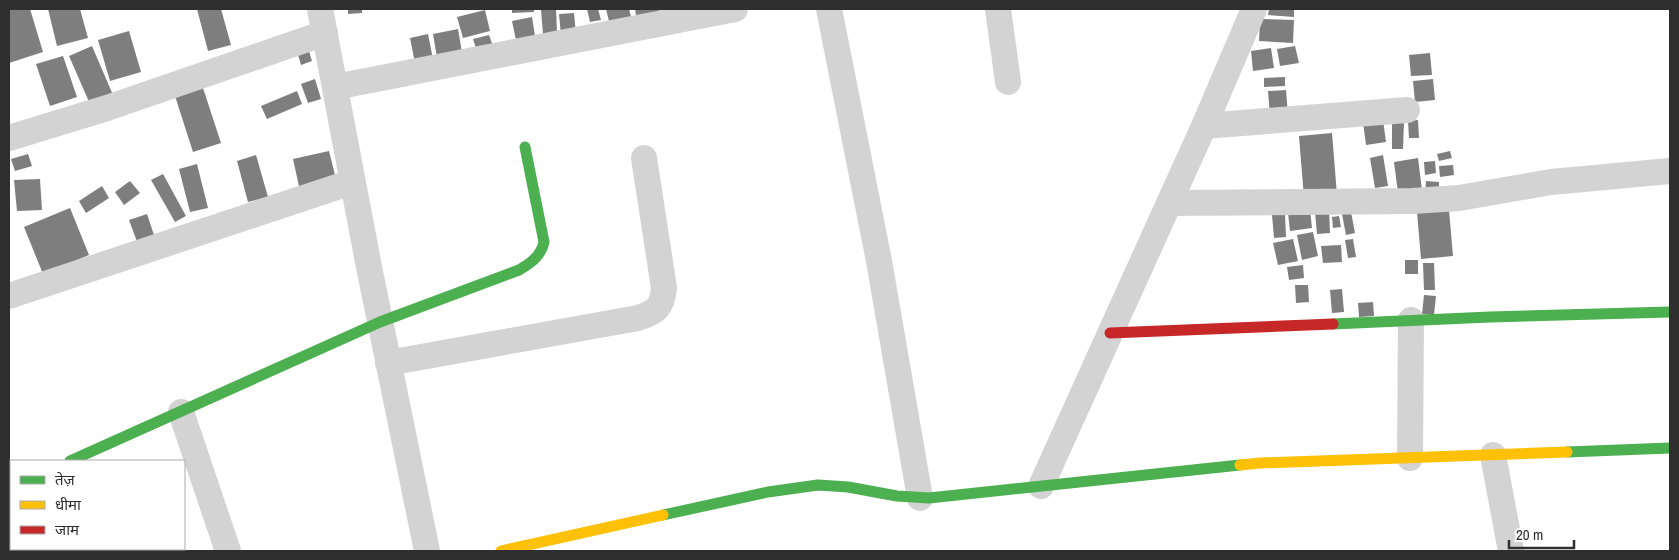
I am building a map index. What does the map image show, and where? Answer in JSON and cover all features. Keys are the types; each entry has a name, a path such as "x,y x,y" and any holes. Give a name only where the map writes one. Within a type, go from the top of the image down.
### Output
{"street":[{"path":"335,87 735,9"},
{"path":"829,9 879,261 920,498"},
{"path":"998,9 1008,82"},
{"path":"1041,486 1204,126 1254,9"},
{"path":"9,138 107,108 322,21 352,182 427,551"},
{"path":"1204,126 1407,110"},
{"path":"72,460 380,322 529,265 543,248 544,242 525,147"},
{"path":"388,363 638,318 652,313 663,298 664,288 644,158"},
{"path":"1169,203 1412,202 1460,198 1551,182 1670,171"},
{"path":"9,296 352,182"},
{"path":"1110,333 1411,320 1670,312"},
{"path":"1410,458 1411,320"},
{"path":"181,412 228,551"},
{"path":"501,551 768,492 818,485 848,487 897,496 929,498 1260,464 1670,448"},
{"path":"1493,455 1511,551"}],"building":[{"path":"9,9 30,9 43,52 9,63"},
{"path":"48,9 80,9 88,38 57,46"},
{"path":"197,9 221,9 231,45 208,51"},
{"path":"348,9 362,9 362,13 348,14"},
{"path":"512,9 534,9 534,12 512,13"},
{"path":"556,9 557,33 543,34 541,10"},
{"path":"587,9 598,9 601,20 590,22"},
{"path":"606,9 629,9 633,24 611,29"},
{"path":"635,9 659,9 661,17 637,21"},
{"path":"1269,9 1294,9 1294,17 1268,15"},
{"path":"485,10 490,31 463,38 457,17"},
{"path":"574,13 576,34 561,35 559,14"},
{"path":"532,17 536,42 517,45 512,21"},
{"path":"1260,19 1294,20 1293,43 1259,41"},
{"path":"458,29 463,58 438,63 433,34"},
{"path":"129,31 141,72 110,81 98,40"},
{"path":"428,34 434,64 416,68 410,38"},
{"path":"489,35 495,52 479,57 473,39"},
{"path":"92,46 113,95 90,104 69,56"},
{"path":"1295,46 1299,63 1280,66 1277,49"},
{"path":"308,48 312,61 301,65 297,51"},
{"path":"1271,48 1274,68 1253,71 1251,51"},
{"path":"1430,53 1432,75 1411,76 1409,55"},
{"path":"63,56 77,97 50,106 36,64"},
{"path":"1285,77 1285,86 1264,87 1264,78"},
{"path":"315,79 321,99 308,103 301,84"},
{"path":"1433,79 1435,100 1415,102 1413,81"},
{"path":"203,88 221,143 193,152 175,96"},
{"path":"1286,90 1288,115 1270,117 1268,91"},
{"path":"297,91 302,104 267,119 261,106"},
{"path":"1383,120 1386,142 1366,145 1363,122"},
{"path":"1418,120 1419,138 1409,138 1408,121"},
{"path":"1392,122 1404,122 1403,149 1392,149"},
{"path":"1332,133 1337,195 1304,198 1299,136"},
{"path":"329,151 337,183 300,191 293,159"},
{"path":"1450,151 1452,158 1439,161 1437,154"},
{"path":"28,154 32,166 15,171 11,159"},
{"path":"256,155 268,197 248,202 237,161"},
{"path":"1383,155 1388,186 1375,188 1370,158"},
{"path":"1418,158 1422,190 1398,193 1394,162"},
{"path":"1435,161 1436,173 1425,175 1424,162"},
{"path":"197,164 208,208 190,212 179,169"},
{"path":"1453,165 1454,175 1440,177 1439,166"},
{"path":"163,174 186,216 175,222 151,180"},
{"path":"40,179 42,210 17,211 14,180"},
{"path":"130,181 140,193 124,205 115,192"},
{"path":"1426,181 1439,182 1439,197 1425,196"},
{"path":"102,186 109,198 86,213 79,201"},
{"path":"70,208 89,255 43,274 24,227"},
{"path":"1310,210 1312,228 1290,231 1288,213"},
{"path":"1329,210 1330,233 1317,234 1315,212"},
{"path":"1449,210 1453,256 1421,259 1417,212"},
{"path":"1351,212 1355,233 1346,235 1342,214"},
{"path":"147,214 156,241 139,247 129,220"},
{"path":"1285,214 1286,237 1274,238 1272,215"},
{"path":"1339,216 1341,227 1333,228 1332,217"},
{"path":"1313,232 1318,256 1302,260 1297,235"},
{"path":"1293,239 1298,261 1278,265 1273,243"},
{"path":"1353,239 1356,257 1348,258 1345,240"},
{"path":"1341,245 1342,262 1323,263 1321,246"},
{"path":"1405,260 1418,260 1418,274 1405,274"},
{"path":"1423,263 1434,263 1435,290 1424,290"},
{"path":"1303,265 1304,278 1289,280 1287,267"},
{"path":"1295,285 1308,285 1309,302 1296,303"},
{"path":"1342,289 1344,312 1332,313 1330,290"},
{"path":"1424,295 1436,296 1434,315 1422,314"},
{"path":"1373,302 1374,316 1359,317 1358,303"}],"traffic: fast":[{"path":"72,460 380,322 528,265 538,255 544,242 525,147"},
{"path":"1333,324 1670,312"},
{"path":"1567,452 1670,448"},
{"path":"663,515 768,492 818,485 848,487 897,496 929,498 1240,465"}],"traffic: slow":[{"path":"1240,465 1567,452"},
{"path":"501,551 663,515"}],"traffic: jam":[{"path":"1110,333 1333,324"}]}
